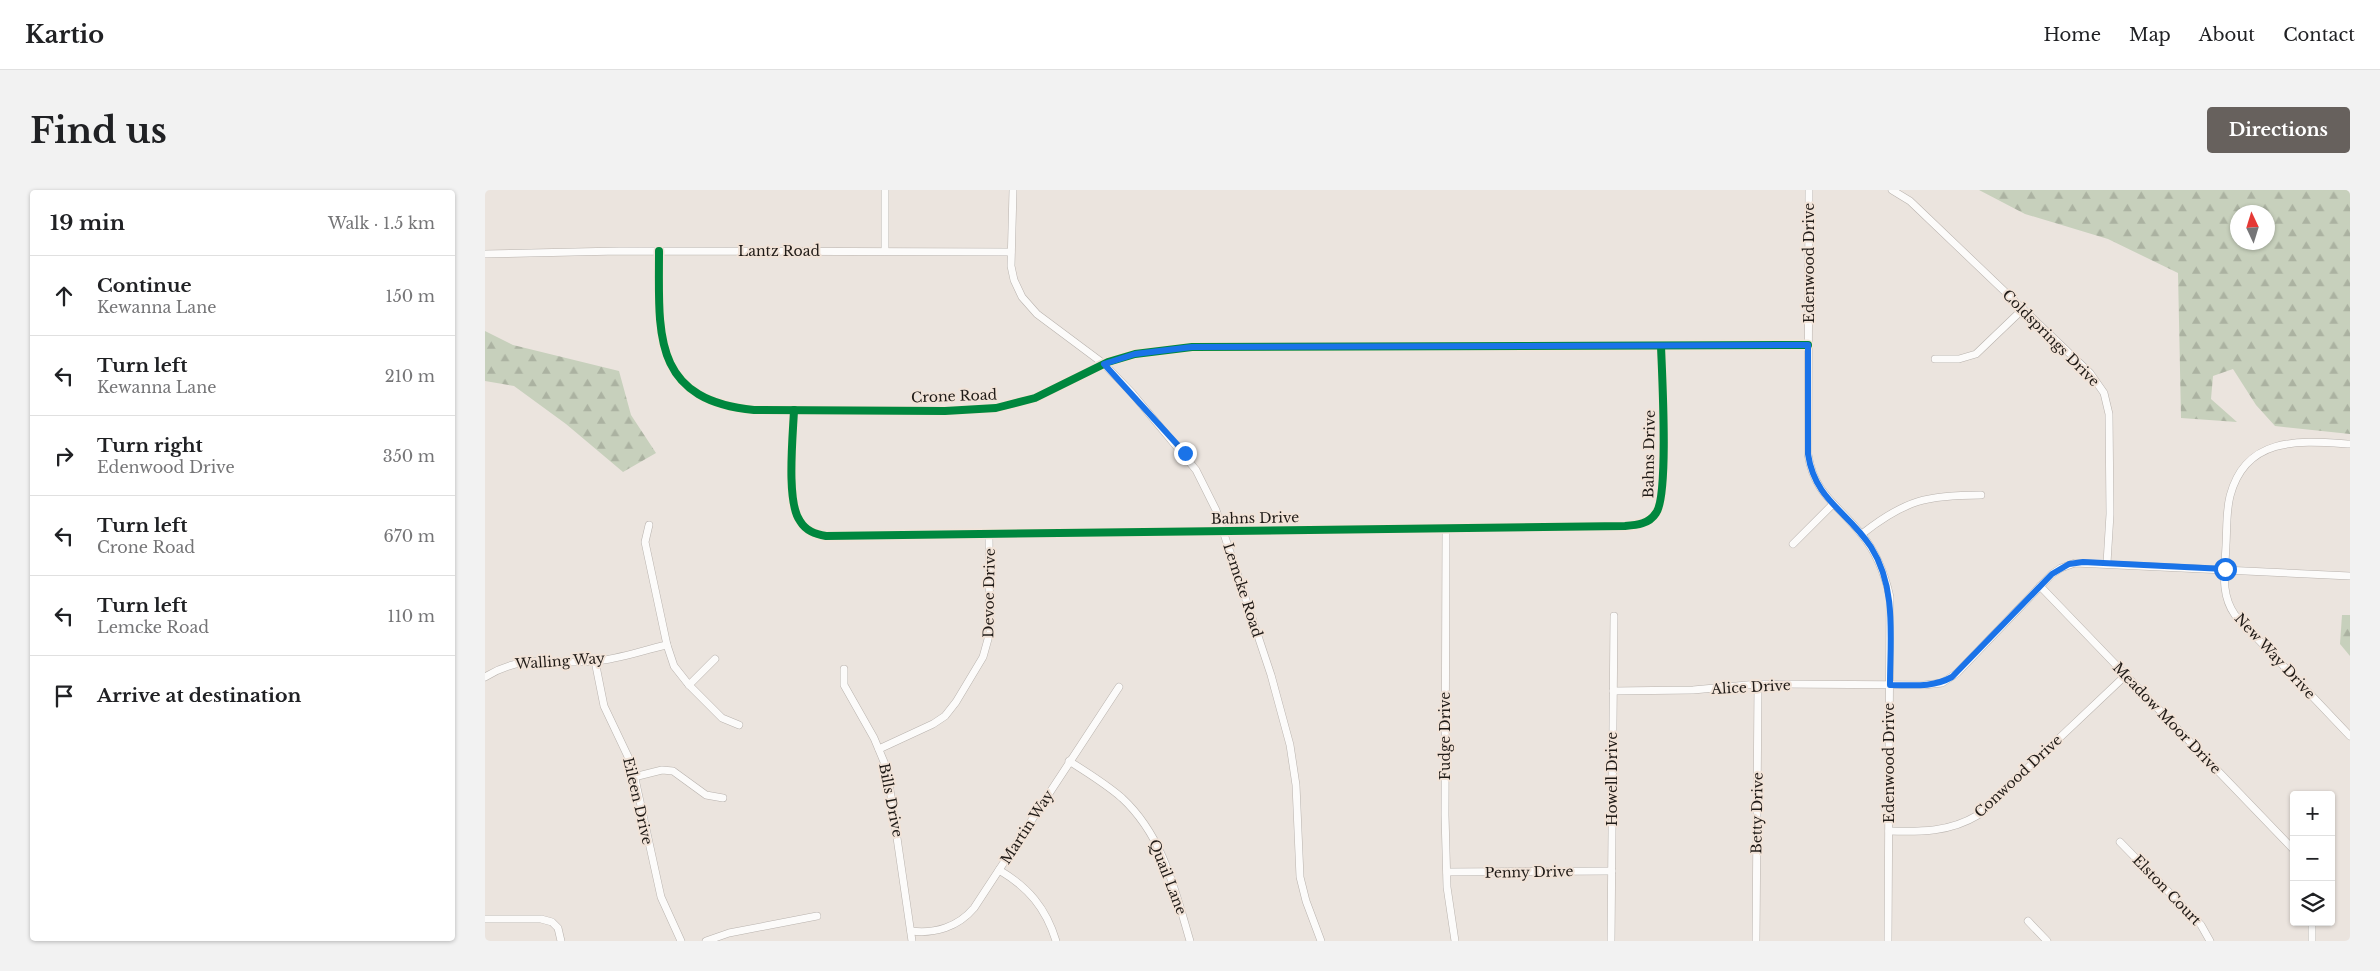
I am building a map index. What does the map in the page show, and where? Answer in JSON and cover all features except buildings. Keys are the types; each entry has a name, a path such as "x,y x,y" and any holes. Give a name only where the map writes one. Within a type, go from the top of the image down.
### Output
{"street":[{"path":"885,190 885,252"},
{"path":"1011,252 1013,190"},
{"name":"Edenwood Drive","path":"1809,190 1808,454 1817,485 1862,534 1875,554 1887,585 1889,597 1888,941"},
{"name":"Coldsprings Drive","path":"1892,190 1910,201 2090,374 2098,384 2107,401 2110,421 2107,563"},
{"name":"Lantz Road","path":"485,254 659,251 1011,252"},
{"name":"Crone Road","path":"659,251 660,329 665,354 678,376 692,390 715,403 754,410 945,411 995,408 1035,398 1104,364 1135,354 1192,347 1808,345"},
{"name":"Lemcke Road","path":"1011,252 1016,286 1031,308 1104,364 1162,426 1197,470 1207,489 1271,675 1290,745 1296,785 1300,877 1306,901 1321,941"},
{"path":"1935,359 1959,359 1976,354 2023,309"},
{"name":"Bahns Drive","path":"794,410 794,505 798,518 810,531 832,536 1446,530 1625,526 1641,524 1651,519 1661,504 1663,481 1661,346"},
{"name":"New Way Drive","path":"2350,444 2293,442 2273,447 2256,456 2233,486 2229,502 2225,569 2225,594 2235,615 2350,736"},
{"path":"1862,534 1884,516 1908,504 1936,496 1981,495"},
{"path":"1793,544 1833,504"},
{"path":"649,525 645,542 667,645 674,666 689,685 722,718 739,725"},
{"name":"Fudge Drive","path":"1446,530 1447,872 1450,916 1455,941"},
{"name":"Devoe Drive","path":"879,749 933,724 945,716 956,702 983,657 990,632 989,535"},
{"name":"Alice Drive","path":"1613,691 1693,690 1758,684 1931,685 1942,683 1952,677 2040,586 2055,572 2069,564 2083,562 2107,563 2350,576"},
{"name":"Meadow Moor Drive","path":"2040,586 2290,846"},
{"name":"Howell Drive","path":"1611,941 1614,616"},
{"name":"Walling Way","path":"485,676 501,667 520,662 595,662 667,645"},
{"path":"689,685 715,659"},
{"name":"Eileen Drive","path":"595,662 604,706 627,752 634,776 661,897 681,941"},
{"name":"Bills Drive","path":"844,669 844,685 879,749 892,790 912,941"},
{"name":"Conwood Drive","path":"1889,831 1940,830 1961,824 1978,815 2126,675"},
{"name":"Betty Drive","path":"1756,941 1758,684"},
{"name":"Martin Way","path":"911,932 938,930 963,918 974,908 1119,687"},
{"name":"Quail Lane","path":"1069,761 1113,790 1130,806 1150,832 1169,871 1191,941"},
{"path":"634,776 662,770 673,771 706,795 723,798"},
{"name":"Elston Court","path":"2120,842 2201,925 2210,941"},
{"path":"999,870 1021,884 1038,901 1050,922 1056,941"},
{"name":"Penny Drive","path":"1447,872 1612,871"},
{"path":"706,941 738,930 817,916"},
{"path":"485,919 547,920 558,928 561,941"},
{"path":"2028,921 2047,941"},
{"path":"2312,926 2312,941"}],"green space":[{"path":"1979,190 2350,190 2350,434 2275,426 2256,405 2233,369 2213,376 2211,399 2237,422 2181,418 2178,273 2108,239 2025,214"},
{"path":"485,331 513,345 619,371 631,415 656,453 623,472 566,424 514,386 485,381"},
{"path":"2342,615 2350,615 2350,656 2340,644"}],"cycle path":[{"path":"659,251 659,309 662,335 668,358 679,377 696,392 720,404 754,410 945,411 996,408 1035,398 1108,362 1135,354 1192,347 1808,345"},
{"path":"794,410 791,468 793,499 796,512 800,521 808,530 826,536 1625,526 1650,520 1656,513 1660,502 1664,460 1661,346"}],"route":[{"path":"1185,453 1104,364 1135,354 1192,347 1808,345 1808,454 1810,466 1817,485 1825,496 1862,534 1883,570 1889,597 1890,685 1931,685 1942,683 1952,677 2052,574 2069,564 2083,562 2225,569"}]}
